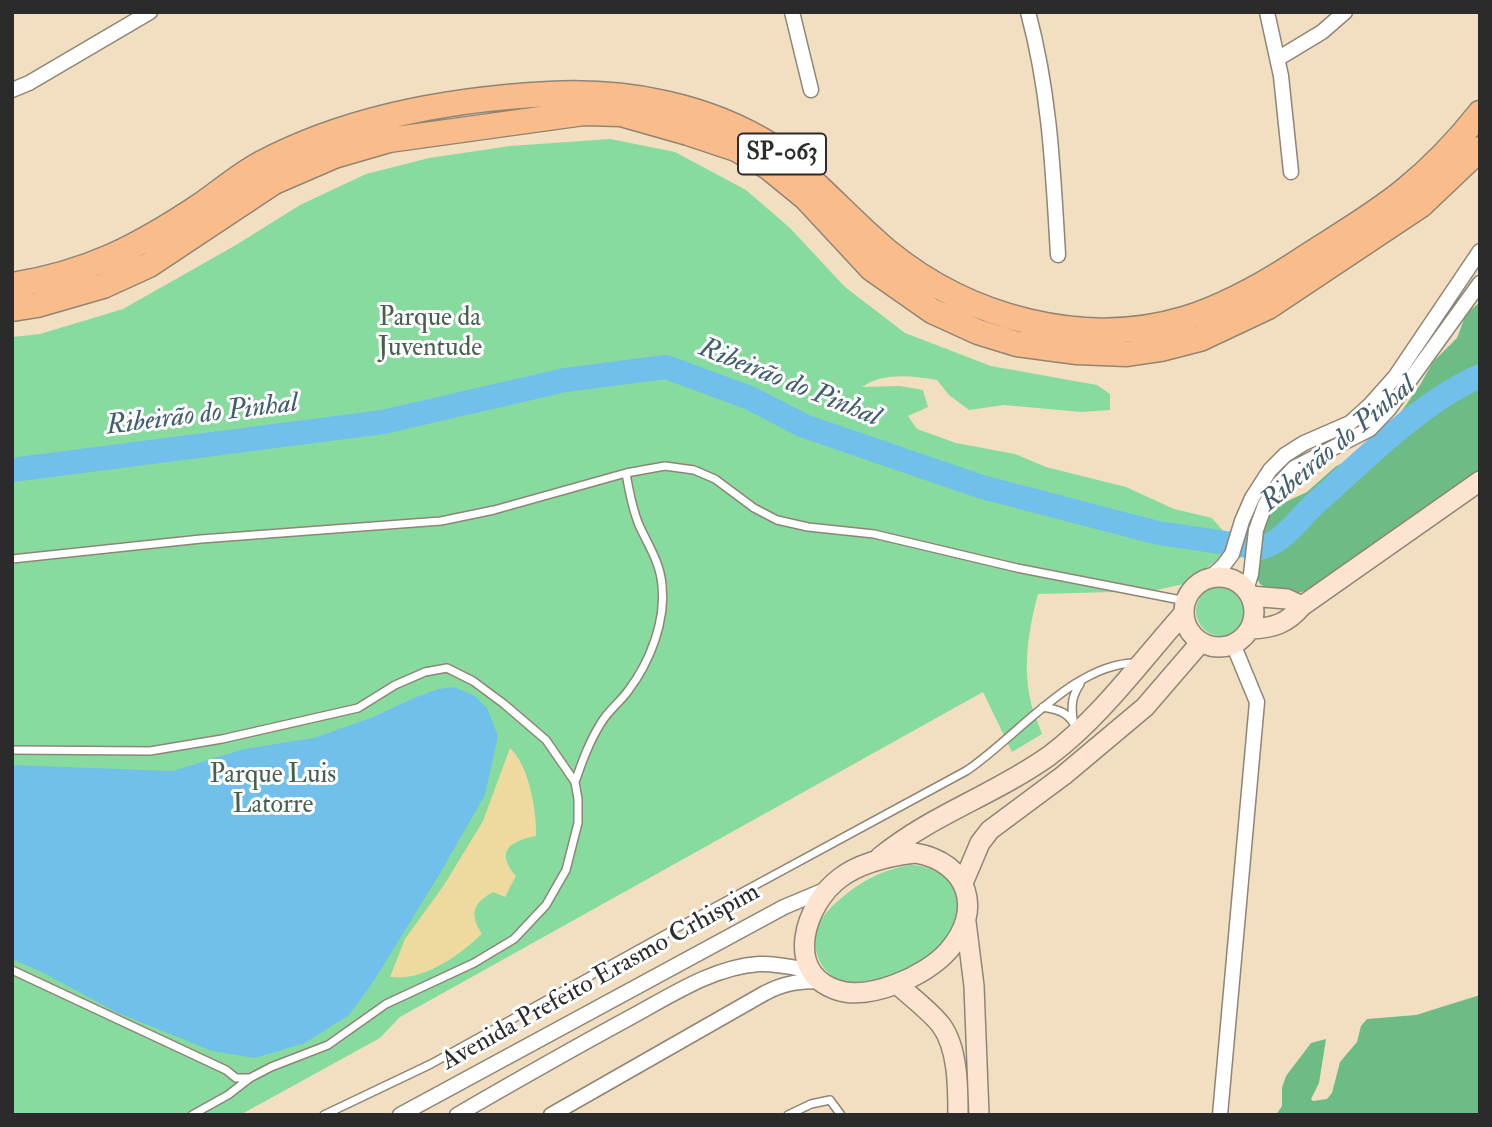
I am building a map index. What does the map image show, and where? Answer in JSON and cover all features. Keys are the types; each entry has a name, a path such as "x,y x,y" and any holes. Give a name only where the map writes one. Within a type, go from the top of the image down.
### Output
{"highway":[{"name":"SP-063","path":"12,285 41,281 111,258 180,218 257,166 299,144 343,128 414,111 491,99 552,94 604,94 673,104 731,123 776,148 890,254 946,290 986,309 1036,324 1082,329 1135,329 1182,319 1219,306 1278,275 1404,191 1441,157 1480,113"},
{"name":"SP-063","path":"12,309 37,305 103,286 149,265 274,182 334,156 388,140 597,113 621,114 688,133 736,149 768,167 806,198 872,269 932,311 978,332 1017,344 1077,352 1127,354 1200,339 1268,307 1421,205 1480,149"}],"main road":[{"path":"1250,629 1276,627 1480,481"},
{"path":"876,860 907,836 1010,782 1050,755 1075,725 1119,688 1185,607 1191,591 1200,583 1210,578 1234,580 1248,593 1254,606 1254,618 1243,638 1223,647 1211,646 1200,642 1186,624 1185,607"},
{"path":"1248,593 1287,599 1302,606"},
{"path":"963,883 980,843 990,830 1064,775 1145,707 1200,642"},
{"path":"966,922 956,941 939,960 897,984 858,994 836,990 817,976 805,958 807,922 816,904 841,877 893,855 915,853 933,856 946,863 963,883 968,907 966,922 972,963 979,1115"},
{"path":"897,984 940,1024 954,1059 958,1115"},
{"path":"940,1024 960,1022 974,1009"}],"street":[{"path":"12,90 29,83 150,12"},
{"path":"792,12 811,90"},
{"path":"1028,12 1040,59 1049,120 1058,255"},
{"path":"1267,12 1279,58 1292,172"},
{"path":"1279,58 1322,32 1345,12"},
{"path":"1210,578 1232,554 1242,521 1264,479 1285,455 1304,443 1350,423 1370,405 1395,377 1480,251"},
{"path":"1248,593 1256,530 1265,506 1278,485 1294,468 1370,429 1389,409 1480,283"},
{"path":"1220,1115 1257,702 1233,644"},
{"name":"Avenida Prefeito Erasmo Crhispim","path":"400,1115 784,907 828,889"},
{"name":"Avenida Prefeito Erasmo Crhispim","path":"457,1115 697,981 759,964 781,965 817,976"},
{"path":"551,1115 765,993 790,982 817,976"}],"lane":[{"path":"12,559 201,540 440,521 494,510 626,473 665,466 694,470 715,479 754,508 777,520 808,527 874,534 1185,607"},
{"path":"192,1115 271,1067 328,1045 386,1004 474,963 514,939 546,905 566,870 578,823 575,782 589,743 602,721 628,691 645,665 654,645 660,614 663,588 660,569 629,496 626,473"},
{"path":"324,1115 431,1065 966,771 985,759 1042,707 1083,680 1123,662 1139,663"},
{"path":"12,750 150,751 222,739 358,708 395,685 425,672 447,668 473,681 546,740 575,782"},
{"path":"1075,725 1074,693 1083,680"},
{"path":"1042,707 1063,711 1075,725"},
{"path":"12,970 226,1070 236,1078 250,1078"},
{"path":"788,1115 811,1104 830,1100 841,1115"}],"green space":[{"path":"610,139 675,152 746,190 790,228 845,287 905,333 991,366 1097,385 1110,394 1110,410 1081,412 1004,405 969,410 949,395 937,380 918,377 889,377 862,387 900,386 923,390 928,407 908,416 917,429 956,443 1015,454 1046,467 1126,487 1174,509 1212,518 1224,532 1224,555 1184,584 1152,591 1038,594 1030,632 1027,672 1031,702 1042,734 1012,752 983,692 400,1017 380,1038 240,1115 12,1115 12,337 40,334 123,309 300,205 366,174 429,158 510,146"},
{"path":"1480,302 1480,474 1324,582 1306,591 1287,595 1273,592 1260,584 1255,574 1254,562 1266,515 1281,504 1307,492 1335,467 1379,443 1433,362 1457,338 1466,314"},
{"path":"1221,586 1238,594 1246,611 1238,628 1221,636 1204,628 1196,611 1204,594"},
{"path":"910,865 938,872 953,888 956,895 956,918 945,940 925,960 900,974 873,982 847,982 827,972 816,950 815,935 828,910 863,882 881,873"},
{"path":"1480,995 1480,1115 1276,1115 1282,1106 1282,1088 1286,1076 1311,1043 1326,1039 1319,1083 1311,1099 1327,1099 1332,1093 1340,1062 1357,1042 1361,1026 1367,1019 1416,1015"}],"sand":[{"path":"510,748 527,777 535,815 536,836 519,841 508,849 506,860 516,876 505,897 493,892 481,900 474,915 482,934 452,958 416,975 390,977 405,939 444,885 483,821"}],"water":[{"path":"454,687 475,696 487,708 498,736 485,795 373,982 349,1015 305,1043 255,1058 212,1051 116,1012 12,959 12,765 173,771 244,749 314,738 371,718 438,689"}],"waterway":[{"name":"Ribeirão do Pinhal","path":"12,470 383,422 565,380 666,367 750,398 804,426 982,487 1158,533 1260,548 1277,541 1355,467 1415,416 1458,387 1480,376"}],"park label":[{"name":"Parque da Juventude","path":"430,334"},
{"name":"Parque Luis Latorre","path":"273,791"}]}
